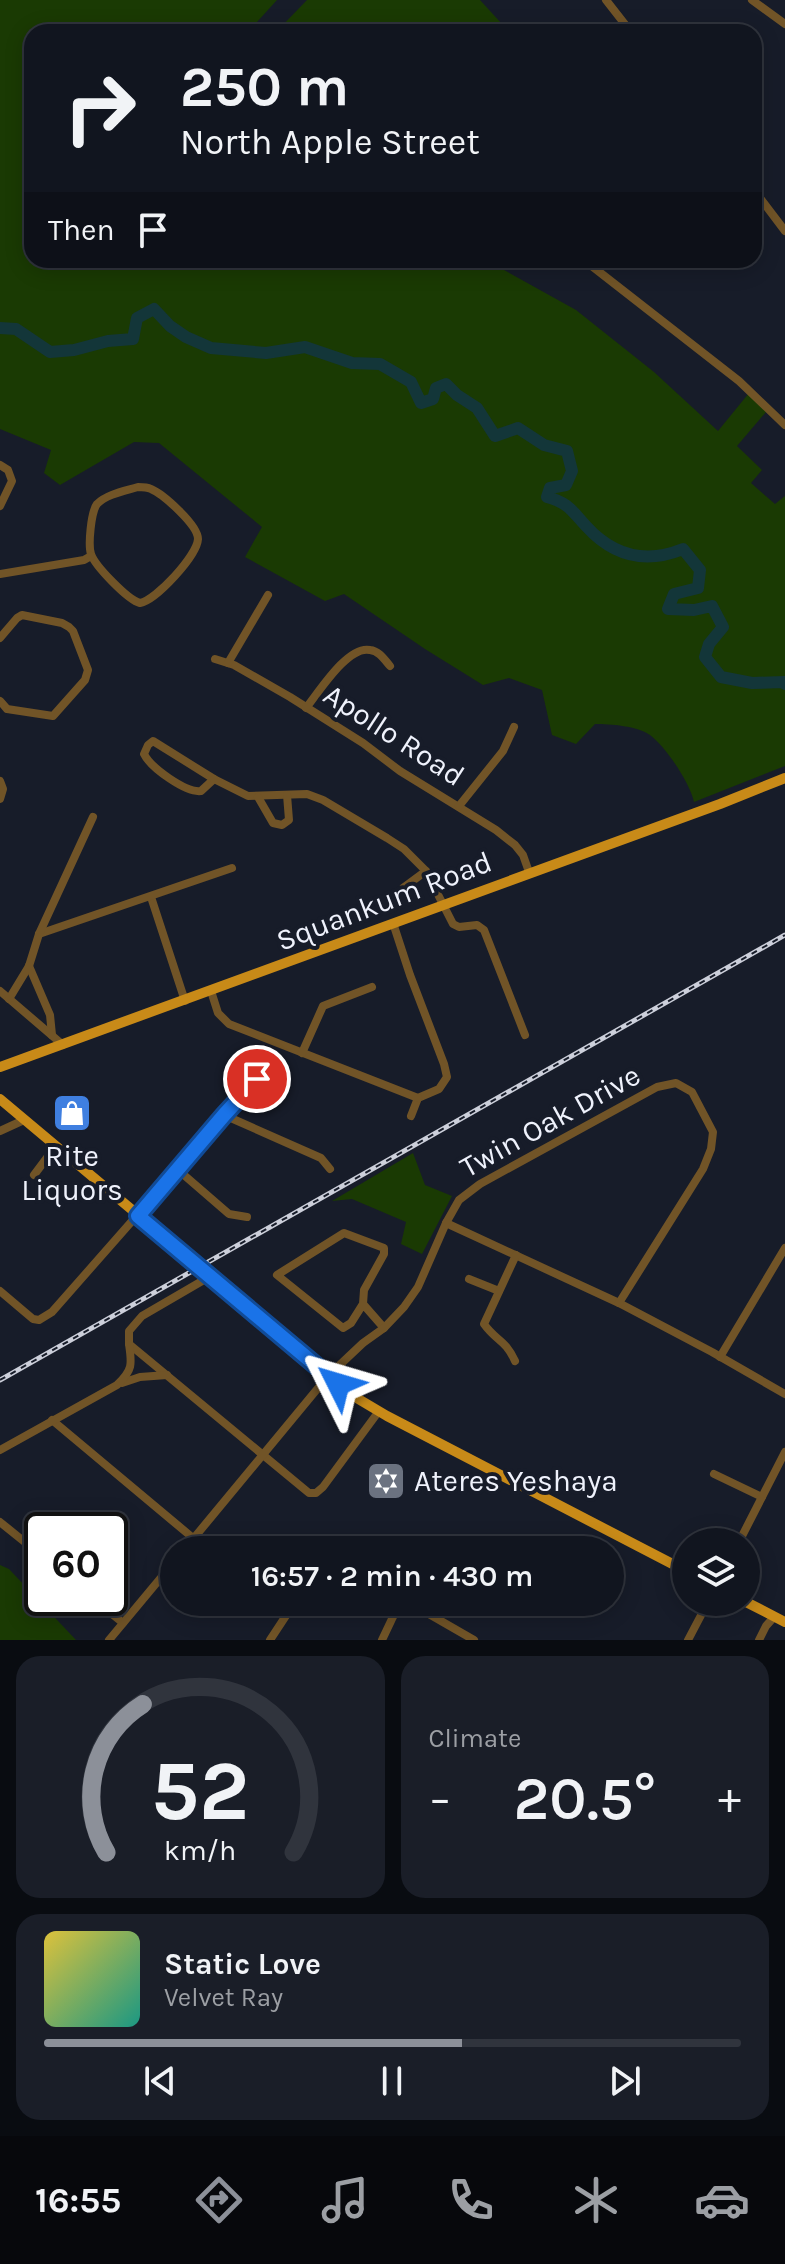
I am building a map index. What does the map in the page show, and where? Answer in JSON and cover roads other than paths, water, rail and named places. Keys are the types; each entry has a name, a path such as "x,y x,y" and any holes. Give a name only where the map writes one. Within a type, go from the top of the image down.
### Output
{"main road":[{"name":"Squankum Road","path":"0,1067 785,778"},
{"path":"0,1077 12,1063"},
{"path":"0,1091 6,1097 4,1103 55,1147 355,1397 672,1564"}],"street":[{"path":"606,0 625,24"},
{"path":"752,0 785,24"},
{"path":"762,201 785,231"},
{"path":"594,268 739,381 785,425"},
{"path":"0,465 8,470 12,481 0,506"},
{"path":"138,487 148,488 168,501 198,535 188,560 144,603 132,601 91,556 94,510 111,496 138,487"},
{"path":"0,574 84,560 91,556"},
{"path":"228,663 268,595"},
{"path":"0,638 22,615 65,624 73,631 88,670 85,680 53,716 7,709 0,701"},
{"path":"306,708 339,667 360,650 380,654 390,666"},
{"name":"Apollo Road","path":"215,659 228,663 306,708 459,806 515,845 523,855 529,872"},
{"path":"459,806 503,751 514,727"},
{"path":"214,779 201,791 192,791 153,766 144,754 153,741 248,796 307,794 323,800 404,849 426,871 456,926 477,925 484,930 525,1035"},
{"path":"0,781 3,789 0,799"},
{"path":"258,797 273,823 282,825 290,816 287,795"},
{"path":"9,999 29,966 39,934 93,817"},
{"path":"39,934 232,868"},
{"path":"389,907 403,888 426,871"},
{"path":"151,897 185,1001"},
{"path":"211,991 218,1013 229,1024 418,1098 439,1089 447,1077 393,923"},
{"path":"29,966 50,1015 52,1035"},
{"path":"302,1053 323,1006 372,987"},
{"path":"0,991 63,1045"},
{"path":"0,1291 27,1315 39,1320 52,1312 257,1079"},
{"name":"Twin Oak Drive","path":"195,1536 328,1376 404,1307 418,1287 459,1200 480,1184 657,1087 676,1083 692,1092 713,1132 711,1149 703,1169 619,1303"},
{"path":"411,1116 418,1098"},
{"path":"224,1115 321,1158 330,1169"},
{"path":"0,1131 24,1120"},
{"path":"34,1175 55,1147"},
{"path":"177,1169 229,1214 247,1217"},
{"path":"446,1223 619,1303 785,1394"},
{"path":"363,1304 351,1323 343,1328 277,1275 344,1233 375,1243 384,1248 384,1254 364,1290 363,1304 384,1328"},
{"path":"720,1357 785,1248"},
{"path":"515,1361 508,1346 484,1324 516,1255"},
{"path":"117,1385 127,1376 132,1363 129,1331 142,1316 209,1277"},
{"path":"469,1279 499,1291"},
{"path":"129,1344 312,1494 323,1487 379,1411"},
{"path":"0,1450 117,1385 140,1377 167,1375"},
{"path":"52,1420 191,1536"},
{"path":"746,1528 785,1452"},
{"path":"714,1474 762,1497"},
{"path":"0,1522 24,1541"},
{"path":"109,1640 160,1579"},
{"path":"114,1616 123,1623"},
{"path":"270,1640 286,1616"},
{"path":"382,1640 393,1616"},
{"path":"432,1616 474,1640"},
{"path":"688,1640 701,1616"},
{"path":"759,1640 766,1626 776,1617"}],"waterway":[{"path":"0,328 16,329 50,352 74,350 108,341 133,339 137,318 154,309 186,337 211,348 266,353 305,347 352,363 380,364 411,382 421,403 433,399 436,388 446,384 477,408 495,436 518,428 544,445 567,451 572,471 566,485 550,488 547,497 570,508 608,545 631,555 643,556 669,554 683,549 700,570 698,588 674,594 668,609 694,610 712,606 723,627 709,644 705,657 721,677 752,683 785,684"}],"railway":[{"path":"0,1380 785,935"}],"place":[{"name":"Rite Liquors","path":"72,1113"},
{"name":"Ateres Yeshaya","path":"386,1481"}]}
